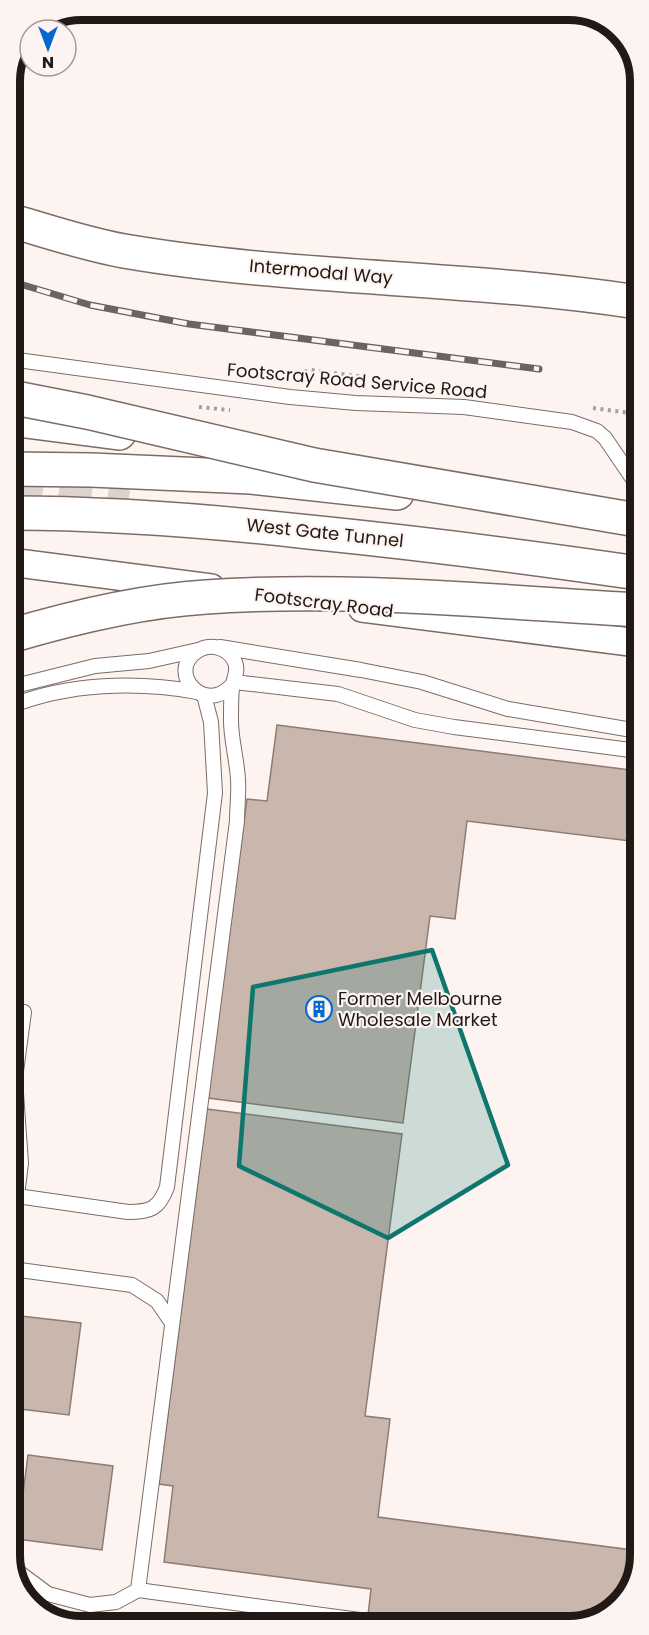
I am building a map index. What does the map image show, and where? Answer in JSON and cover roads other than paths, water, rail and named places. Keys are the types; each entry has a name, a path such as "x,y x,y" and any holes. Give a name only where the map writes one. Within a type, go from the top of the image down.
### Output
{"main road":[{"name":"Intermodal Way","path":"20,223 121,251 192,261 486,286 630,301"},
{"path":"20,399 87,412 314,465 630,519"},
{"path":"20,420 119,433"},
{"path":"20,469 251,477 630,519"},
{"name":"West Gate Tunnel","path":"20,513 162,518 253,526 412,542 630,572"},
{"path":"20,633 64,620 206,597 381,596 630,610"}],"street":[{"name":"Footscray Road","path":"20,563 630,643"}],"lane":[{"name":"Footscray Road Service Road","path":"20,360 290,397 356,403 464,407 572,422 597,431 605,438 630,474"},
{"path":"138,1590 237,821 238,777 231,718 233,684 237,671 235,662 223,649 215,646"},
{"path":"20,685 95,666 149,661 215,646 361,669 422,682 508,709 630,730"},
{"path":"20,1197 142,1212 155,1208 163,1199 167,1187 215,793 211,723 201,694 187,680 186,672 187,663 198,650"},
{"path":"20,702 34,697 99,686 172,687 201,694 220,695 233,684 338,694 415,720 630,750"},
{"path":"20,1011 24,1012 20,1042"},
{"path":"20,1149 20,1170"},
{"path":"20,1270 132,1285 157,1301 172,1323"},
{"path":"24,1576 48,1594 90,1605 116,1602 138,1590 320,1615"}],"tunnel":[{"path":"20,488 128,504"}],"railway":[{"path":"20,284 90,305 189,324 539,369"}],"place":[{"name":"Former Melbourne Wholesale Market","path":"319,1009"}]}
